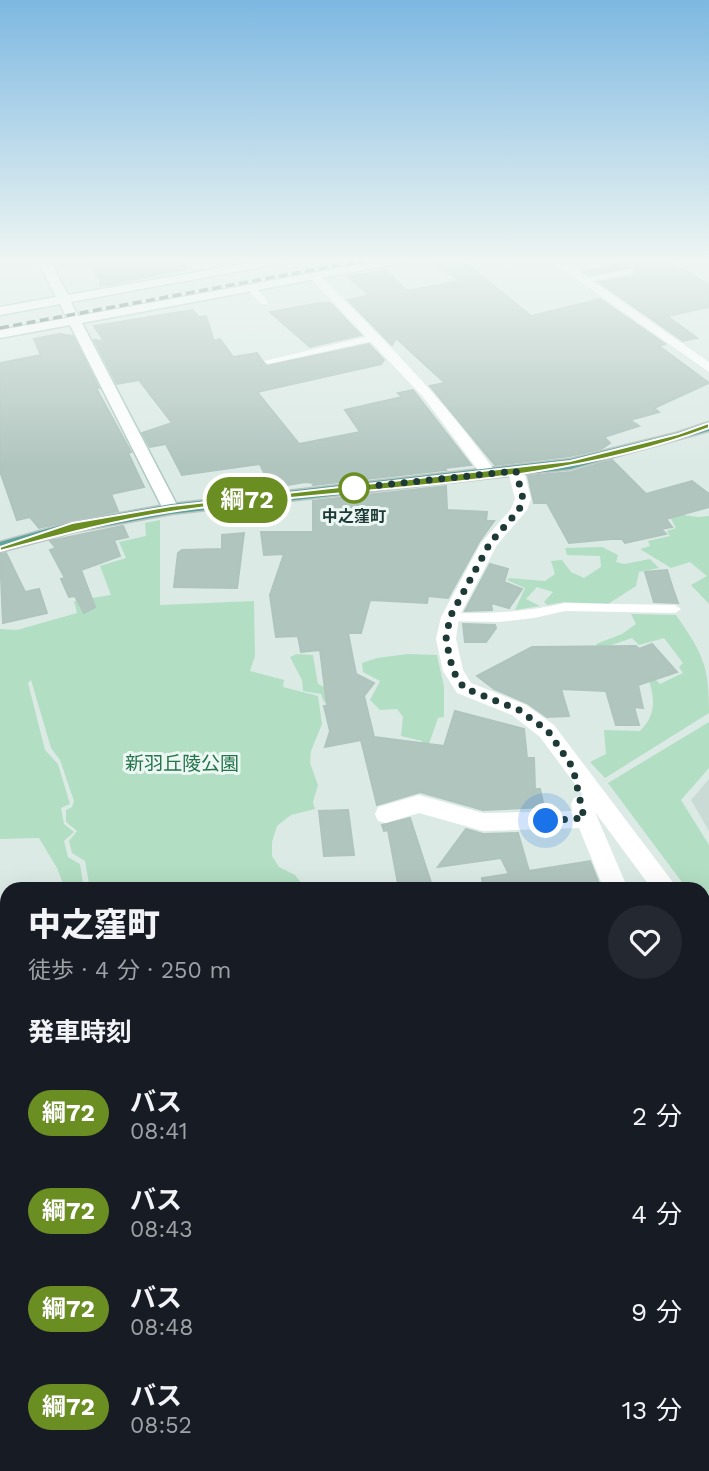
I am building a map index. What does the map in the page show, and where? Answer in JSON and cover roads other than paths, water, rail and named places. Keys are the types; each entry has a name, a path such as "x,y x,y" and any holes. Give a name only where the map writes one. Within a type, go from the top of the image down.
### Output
{"main road":[{"path":"0,547 72,527 171,509 570,464 681,436 709,426"}],"street":[{"path":"0,334 34,328"},
{"path":"78,328 171,509"},
{"path":"363,328 460,432 489,474"},
{"path":"652,328 709,368"},
{"path":"516,471 523,499 519,510 490,543 450,617 446,639 453,671 464,688 519,710 548,731 661,882"},
{"path":"573,768 584,818 612,873 614,882"},
{"path":"386,814 419,804 483,822 567,821 584,818"}],"lane":[{"path":"268,361 373,338"},
{"path":"450,617 499,618 565,607 675,609"}],"place":[{"name":"中之窪町","path":"354,488"}],"park label":[{"name":"新羽丘陵公園","path":"182,763"}]}
